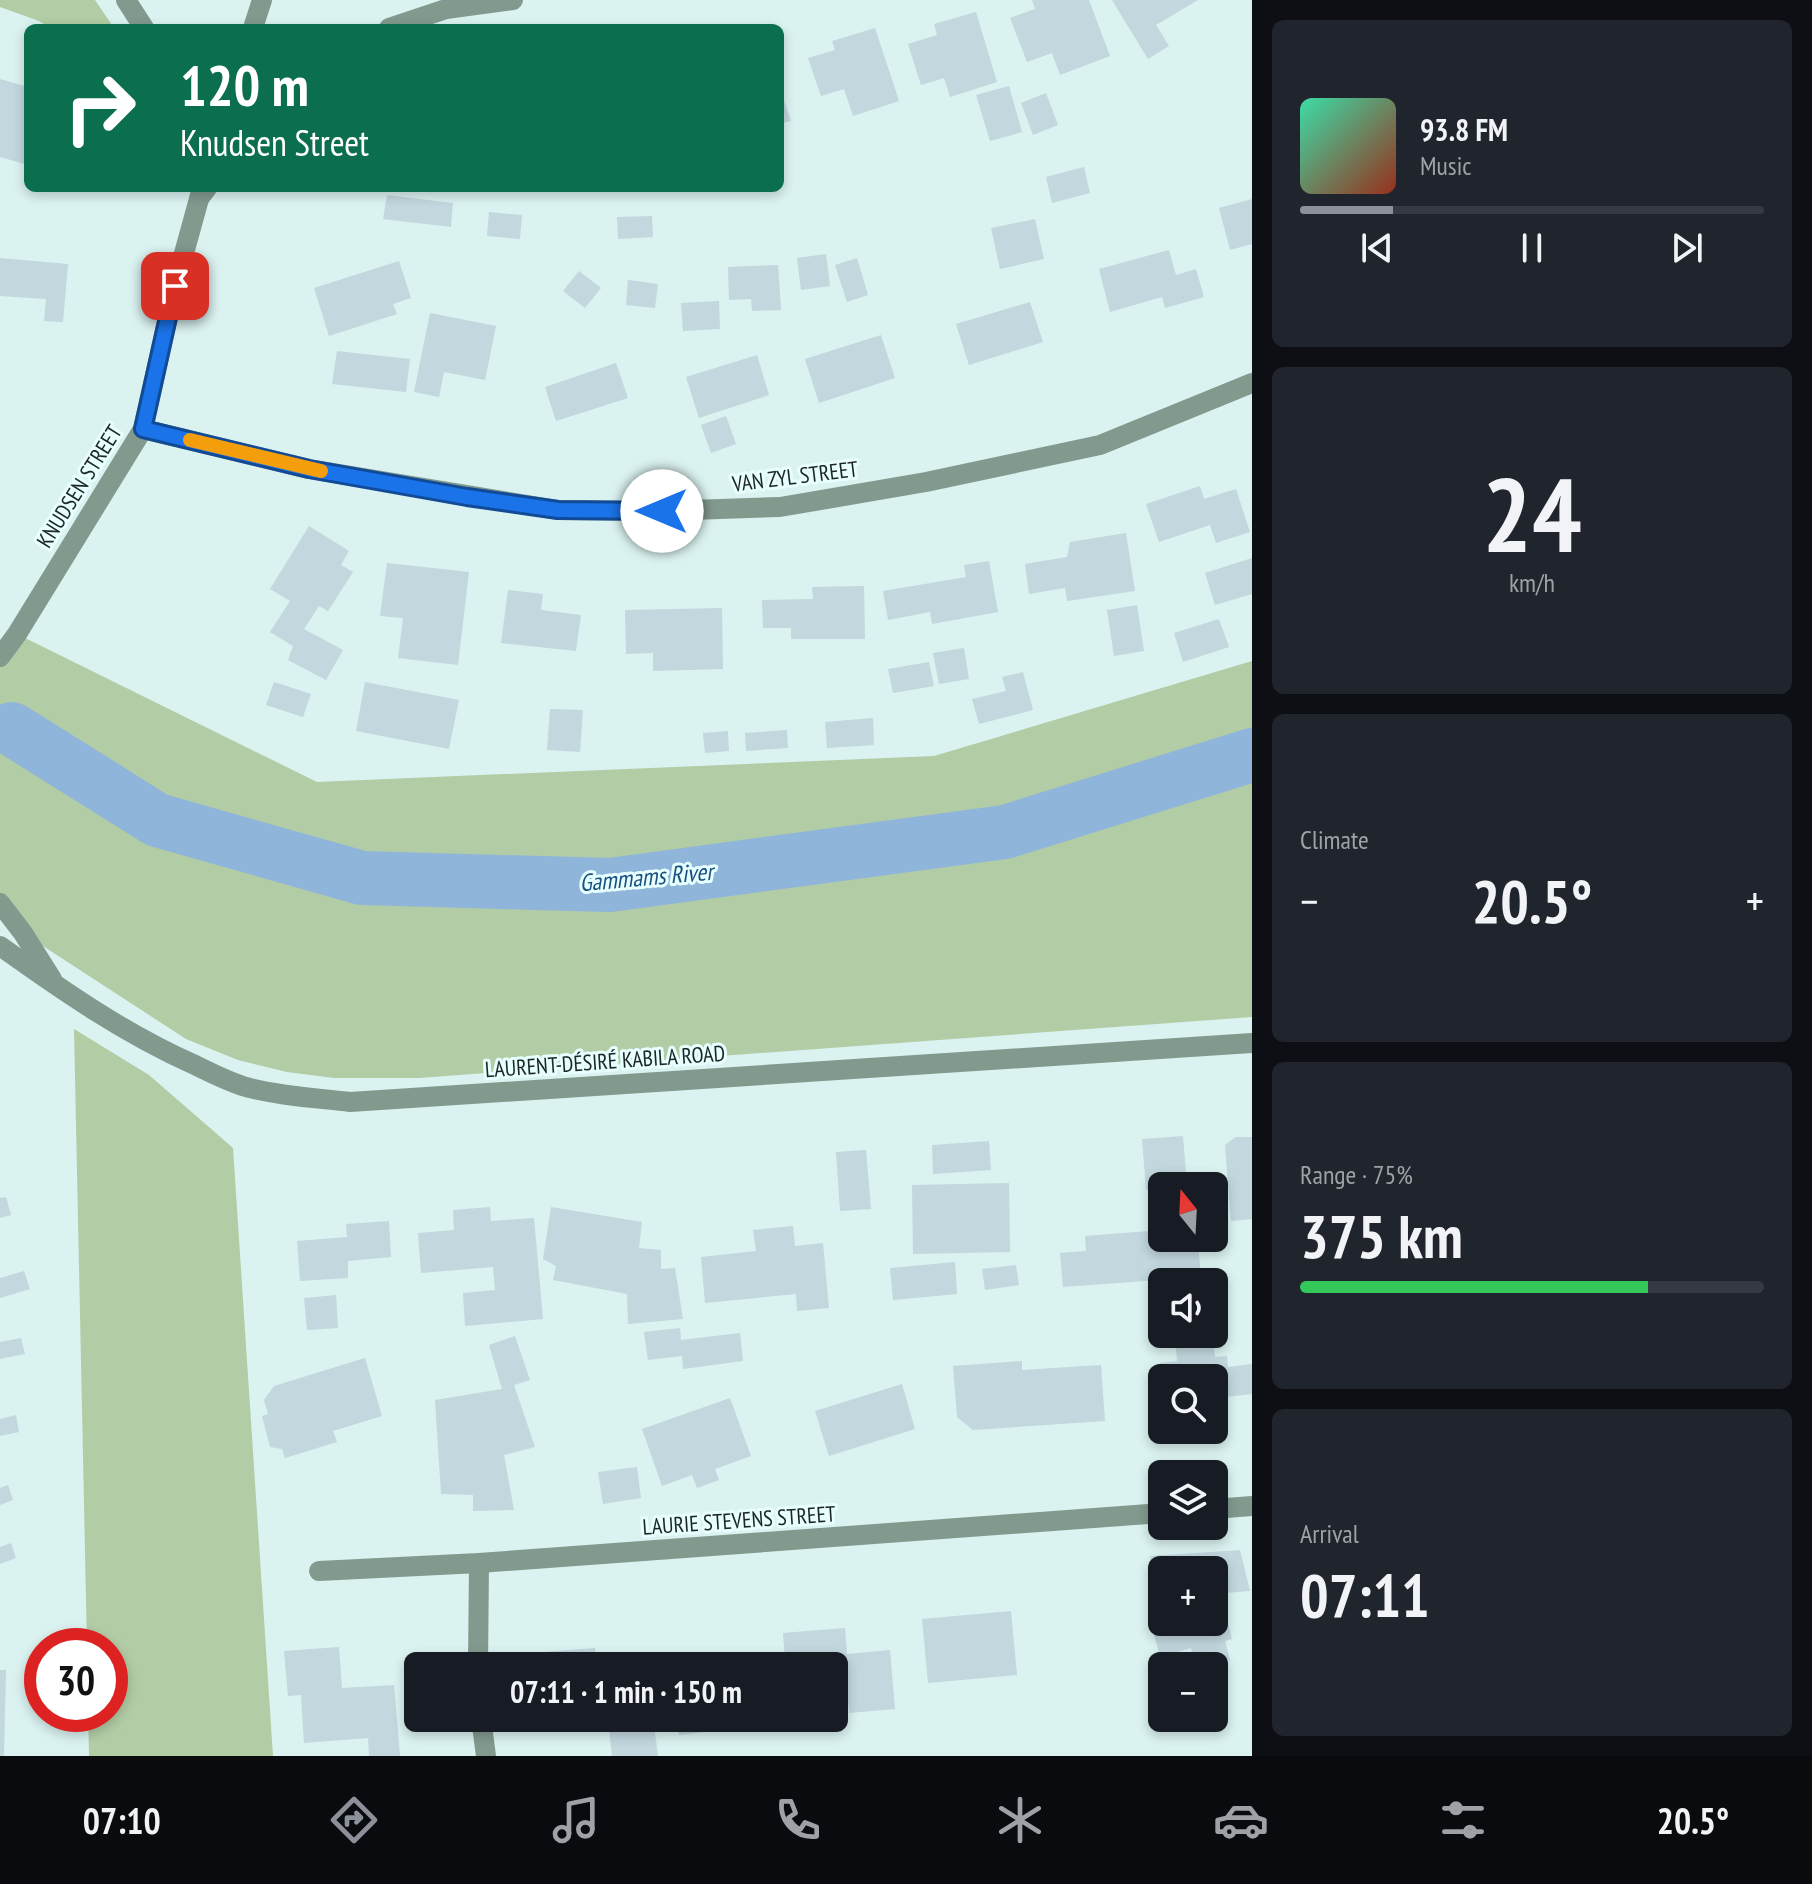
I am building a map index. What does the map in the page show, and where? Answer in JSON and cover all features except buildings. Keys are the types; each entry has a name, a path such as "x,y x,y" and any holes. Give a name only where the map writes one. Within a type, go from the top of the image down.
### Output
{"street":[{"path":"126,0 141,24"},
{"path":"254,24 262,0"},
{"path":"401,24 446,9 513,0"},
{"name":"KNUDSEN STREET","path":"0,657 143,429 175,286 201,192"},
{"name":"VAN ZYL STREET","path":"143,429 309,469 558,510 662,511 780,507 926,482 1100,445 1252,383"},
{"path":"0,903 56,986"},
{"name":"LAURENT-DÉSIRÉ KABILA ROAD","path":"0,946 146,1043 243,1086 350,1102 1252,1043"},
{"path":"1228,1508 1252,1506"},
{"name":"LAURIE STEVENS STREET","path":"319,1571 479,1563 1148,1514"},
{"path":"478,1652 479,1563"},
{"path":"483,1732 486,1756"}],"green space":[{"path":"0,0 95,0 111,24 44,24 0,7"},
{"path":"17,634 317,782 934,756 1252,661 1252,1017 419,1078 334,1078 287,1072 238,1060 186,1039 23,933 0,903 0,657"},
{"path":"74,1029 149,1075 233,1148 273,1756 89,1756 88,1732 128,1732 128,1628 87,1628"}],"waterway":[{"name":"Gammams River","path":"12,729 157,820 362,878 610,885 1005,832 1252,755"}],"slow traffic":[{"path":"190,440 321,471"}],"route":[{"path":"175,286 143,429 309,469 467,497 558,510 662,511"}]}
